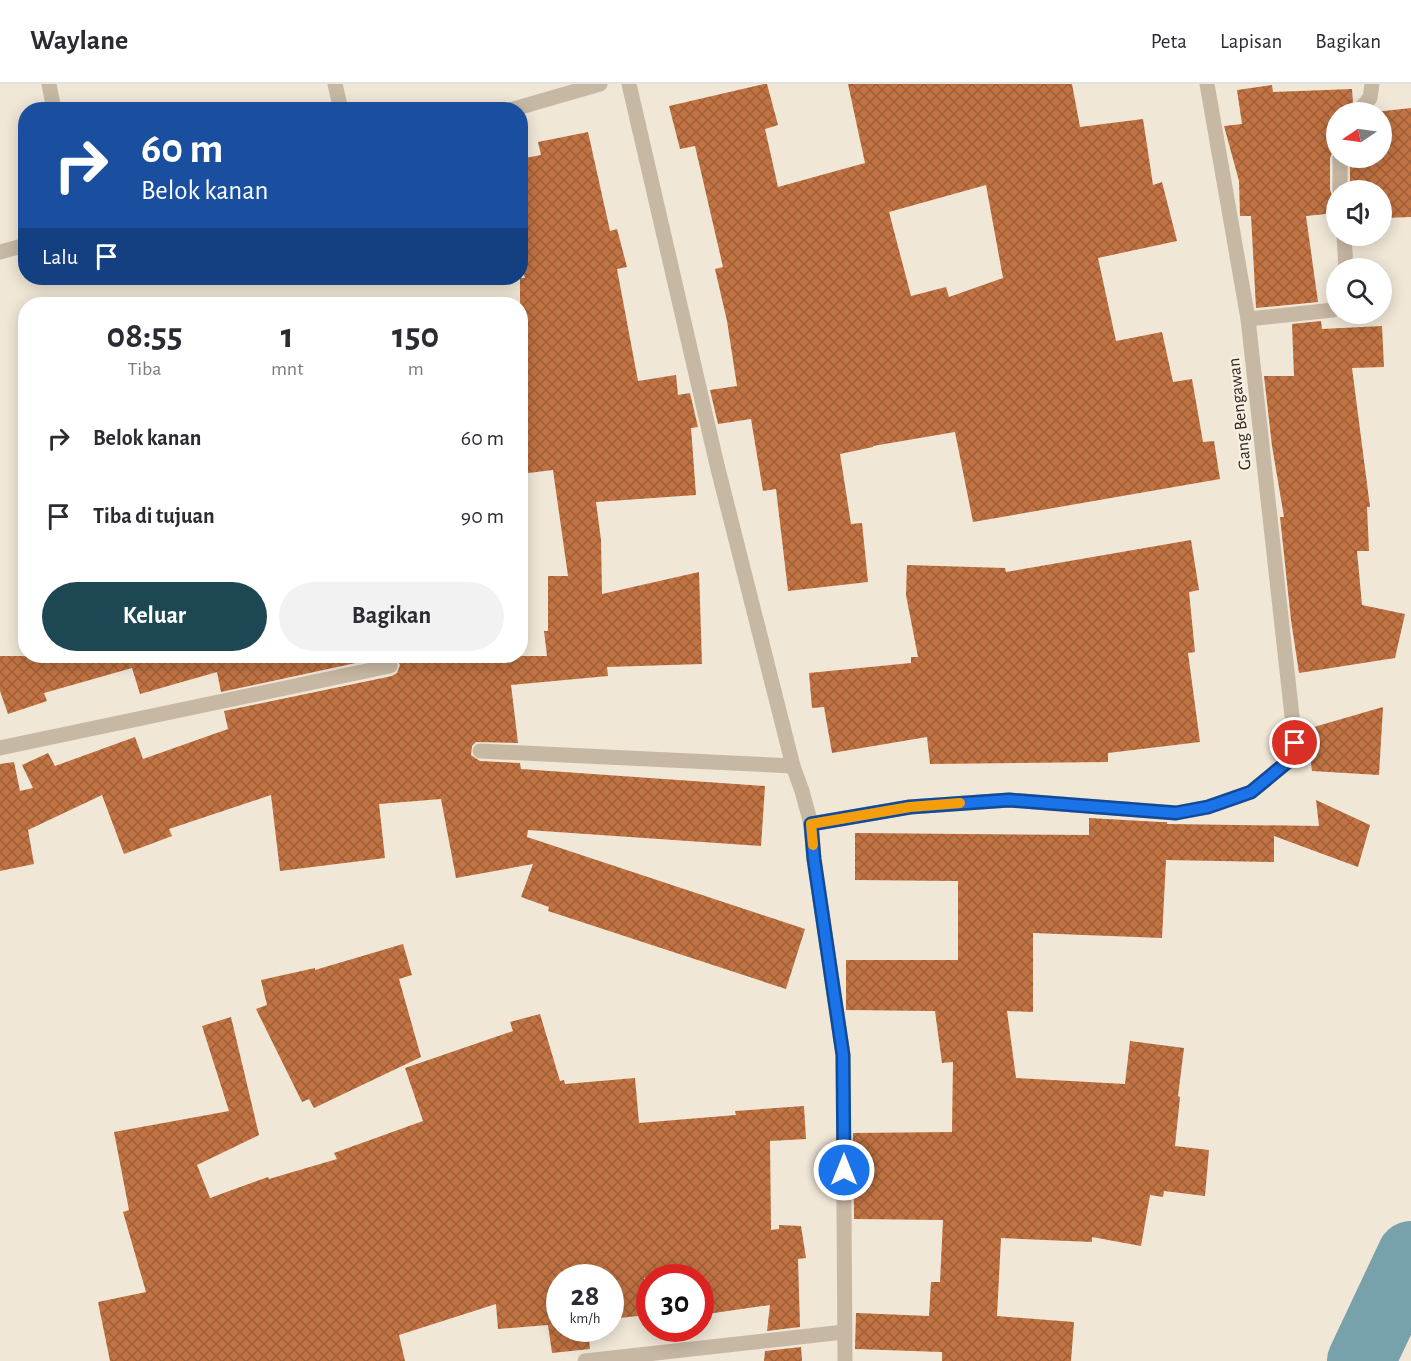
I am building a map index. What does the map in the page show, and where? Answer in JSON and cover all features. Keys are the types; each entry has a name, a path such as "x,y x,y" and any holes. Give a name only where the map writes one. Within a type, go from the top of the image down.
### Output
{"street":[{"path":"49,84 52,102"},
{"path":"335,84 339,102"},
{"path":"528,105 600,84"},
{"path":"629,84 717,465 793,766 811,824 814,859 843,1055 845,1361"},
{"name":"Gang Bengawan","path":"811,824 910,807 1009,800 1176,813 1208,807 1251,792 1291,759 1295,743 1248,319 1207,84"},
{"path":"1367,102 1370,98 1372,84"},
{"path":"0,252 18,247"},
{"path":"1248,319 1326,311"},
{"path":"0,748 390,666"},
{"path":"480,751 793,766"},
{"path":"585,1361 844,1332"}],"building":[{"path":"767,84 778,125 765,129 778,187 865,163 848,84 1072,84 1080,127 1143,119 1153,185 1162,182 1177,241 1098,258 1116,341 1162,332 1173,382 1192,379 1203,442 1214,441 1220,479 973,522 955,432 840,454 851,524 862,523 868,582 788,591 776,489 763,491 751,419 718,424 710,390 737,386 727,321 715,269 723,267 695,146 680,149 669,106","holes":["986,185 1003,278 949,297 946,287 911,296 889,212"]},
{"path":"1272,85 1273,92 1352,89 1353,102 1326,102 1326,168 1330,168 1330,180 1326,180 1326,214 1306,216 1318,302 1256,308 1251,216 1240,216 1239,181 1224,126 1242,124 1237,90"},
{"path":"1411,108 1411,217 1392,218 1392,180 1350,180 1350,168 1392,168 1392,110"},
{"path":"588,132 610,231 617,229 627,267 617,269 638,381 676,375 678,395 690,393 698,427 691,428 696,495 596,502 601,540 602,594 699,572 702,664 607,667 608,676 511,685 518,743 476,742 472,746 471,755 480,761 520,763 521,769 765,786 761,846 528,830 527,837 805,929 786,989 548,911 549,907 521,897 533,864 456,878 441,799 379,804 385,858 280,871 271,795 169,829 172,836 124,854 102,795 28,830 34,864 0,871 0,764 14,762 20,791 33,788 22,765 48,753 55,766 135,737 143,759 228,729 224,711 392,676 397,673 399,663 528,663 528,656 547,656 544,631 548,631 548,576 568,576 553,470 528,473 528,297 520,297 520,285 528,285 528,157 541,155 538,142"},
{"path":"1321,321 1322,329 1382,326 1384,367 1352,368 1370,507 1367,507 1369,551 1357,551 1362,605 1405,614 1395,658 1299,673 1280,517 1284,517 1272,446 1264,376 1294,376 1292,324"},
{"path":"1191,540 1199,590 1189,592 1195,652 1188,653 1200,742 1108,753 1108,762 930,764 927,737 832,753 824,707 812,708 809,673 911,663 911,657 918,657 906,595 907,565 1005,568 1006,572"},
{"path":"0,656 18,656 18,663 356,663 221,692 217,672 140,694 132,668 44,693 47,701 8,714 0,691"},
{"path":"1383,707 1379,775 1312,771 1307,729"},
{"path":"1316,800 1370,825 1358,867 1274,836 1274,862 1166,860 1162,938 1033,933 1033,1012 1007,1011 1016,1078 1125,1084 1130,1041 1184,1048 1175,1146 1209,1150 1205,1196 1164,1191 1163,1197 1150,1195 1141,1246 1092,1237 1092,1242 1001,1238 997,1316 1074,1322 1071,1361 942,1361 942,1352 855,1349 856,1313 929,1316 931,1282 940,1282 943,1220 854,1219 853,1133 952,1132 953,1062 942,1063 935,1011 846,1010 846,960 958,960 958,881 855,880 855,833 1089,835 1089,818 1167,822 1167,824 1319,826"},
{"path":"403,944 412,975 399,979 421,1057 314,1108 309,1099 302,1102 256,1009 267,1005 261,980 315,968 315,970"},
{"path":"540,1014 560,1081 564,1080 565,1084 635,1078 639,1123 736,1115 735,1111 804,1106 806,1139 770,1141 771,1230 779,1229 779,1225 801,1226 806,1258 798,1259 800,1327 767,1331 770,1305 714,1313 714,1264 636,1264 636,1316 624,1317 624,1264 546,1264 546,1325 498,1329 496,1304 399,1335 405,1361 110,1361 98,1302 146,1292 123,1212 129,1210 114,1132 229,1111 202,1026 231,1017 259,1135 197,1165 210,1198 268,1177 269,1179 337,1159 334,1153 423,1121 405,1068 513,1031 510,1022"},
{"path":"550,1342 589,1342 590,1349 552,1353"},
{"path":"801,1347 802,1361 764,1361 765,1351"}],"waterway":[{"path":"1361,1361 1411,1255"}],"slow traffic":[{"path":"813,845 811,824 910,807 960,803"}],"route":[{"path":"844,1170 843,1055 814,859 811,824 910,807 1009,800 1176,813 1208,807 1251,792 1291,759 1295,743"}]}
